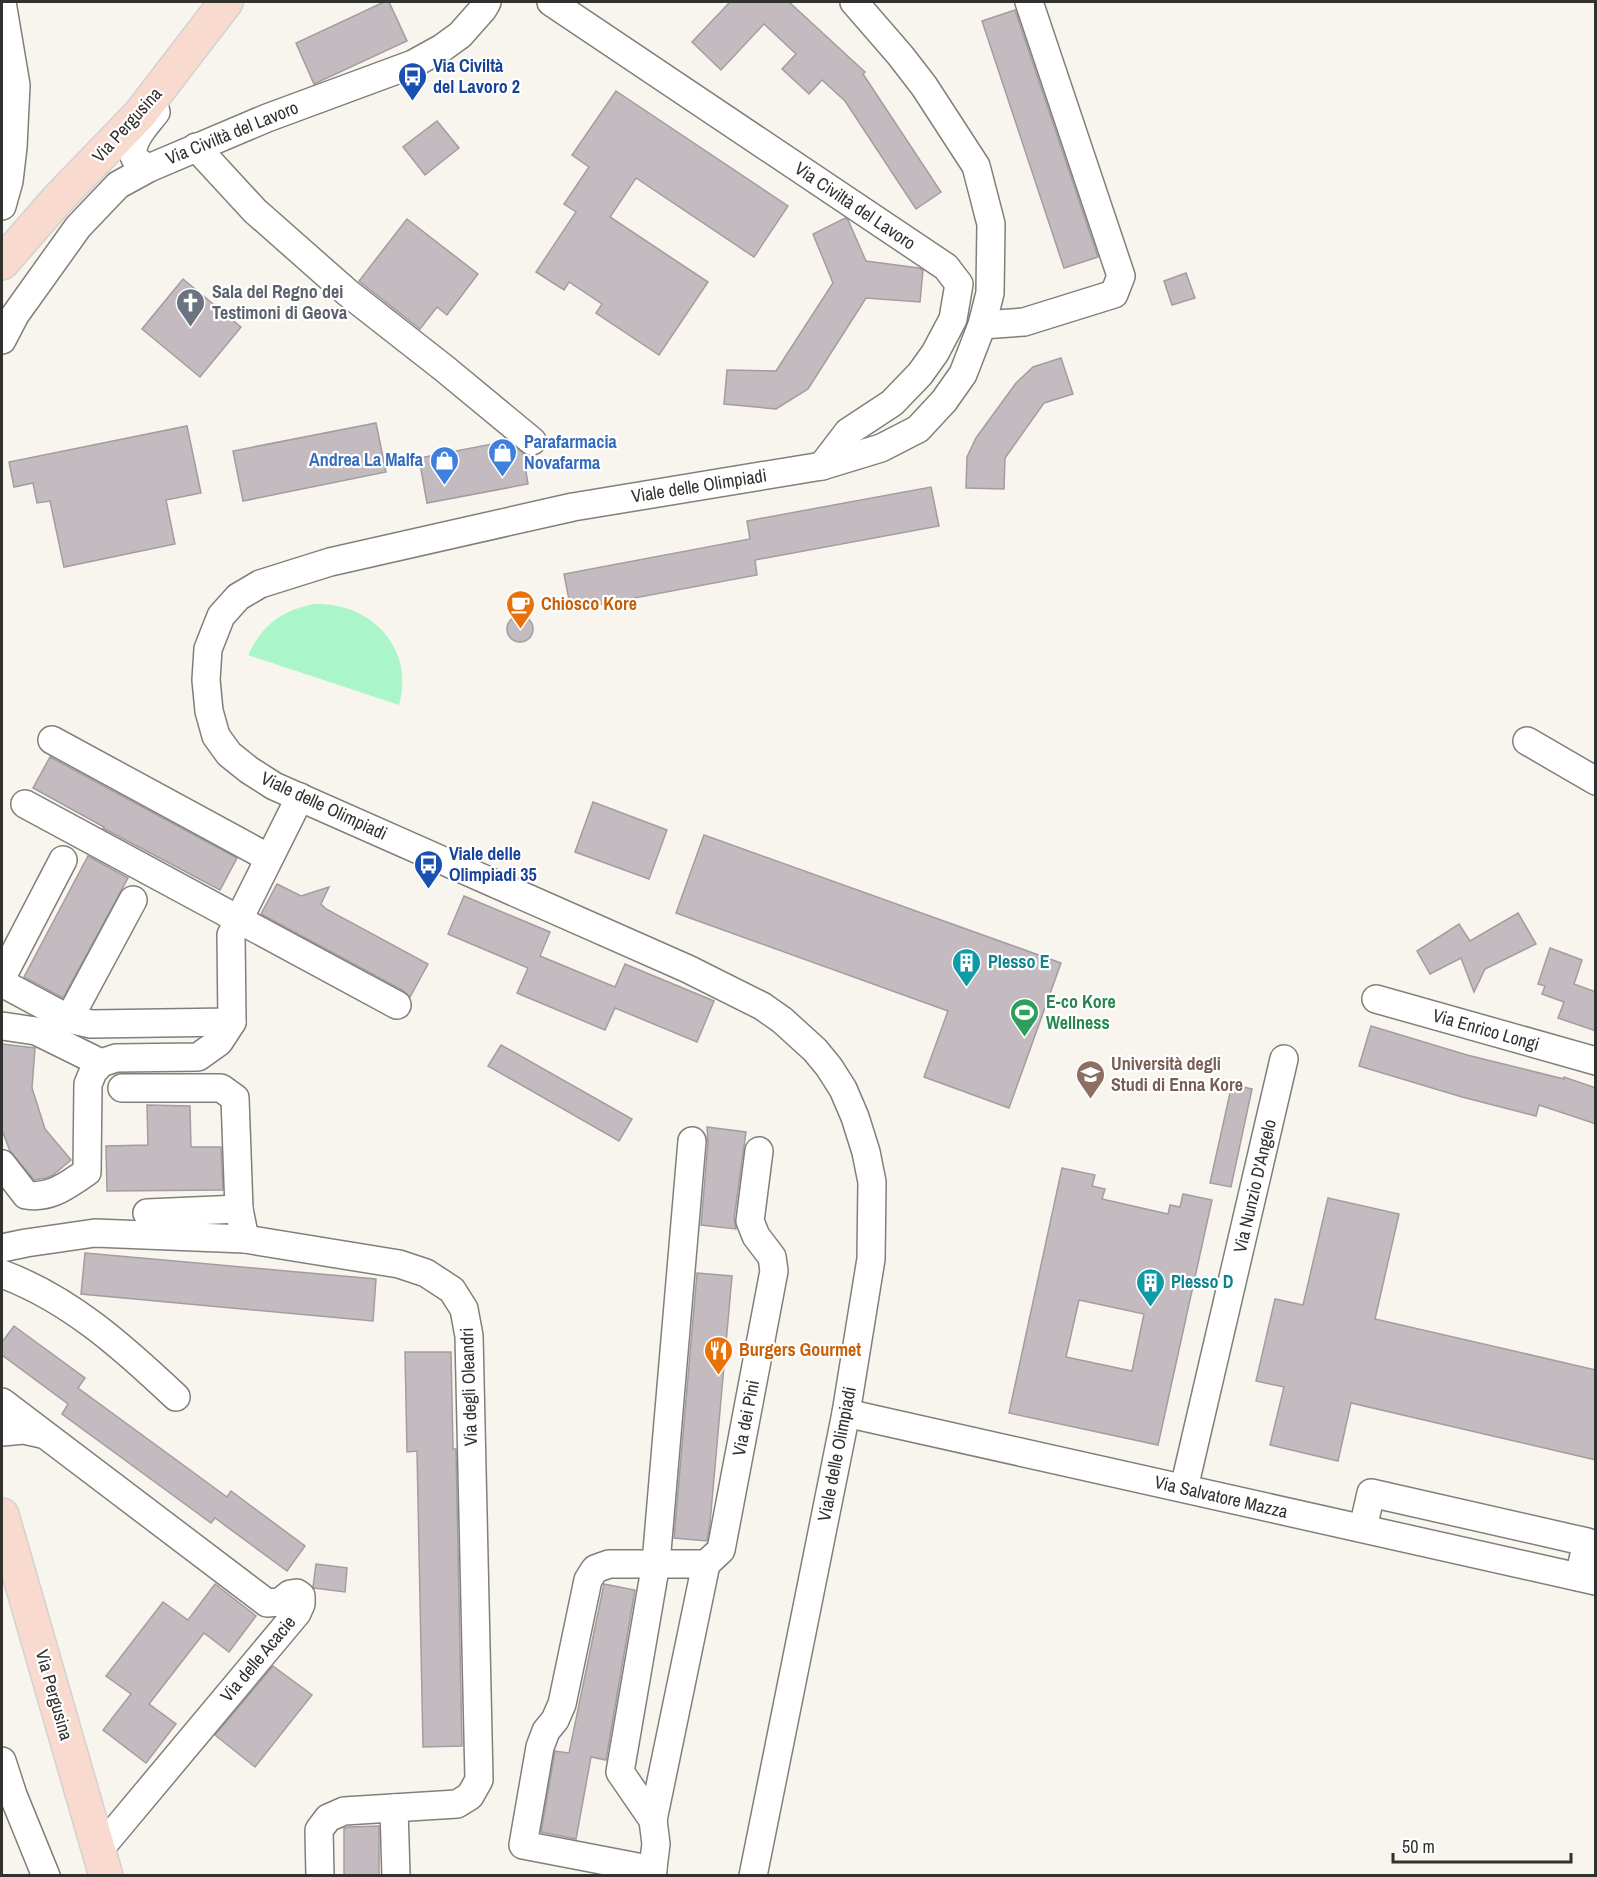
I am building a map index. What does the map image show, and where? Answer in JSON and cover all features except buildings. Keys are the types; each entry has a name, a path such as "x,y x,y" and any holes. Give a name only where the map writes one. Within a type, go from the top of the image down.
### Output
{"main road":[{"name":"Via Pergusina","path":"8,253 140,114 227,2"},
{"name":"Via Pergusina","path":"2,1515 97,1867"},
{"name":"Via Pergusina","path":"2,1579 43,1719 97,1867"}],"street":[{"path":"2,2 16,85 8,113 9,181 2,206"},
{"path":"149,168 138,162 134,156 137,138 182,76 227,2"},
{"name":"Via Civiltà del Lavoro","path":"2,340 8,320 78,227 118,185 196,147 412,64 442,48 460,35 487,2"},
{"name":"Via Civiltà del Lavoro","path":"550,2 946,267 959,284 953,319 920,374 892,403 848,432 822,466"},
{"name":"Viale delle Olimpiadi","path":"753,1875 846,1413 871,1259 872,1182 866,1152 851,1108 829,1067 782,1020 762,1006 688,969 274,786 249,770 229,753 216,736 209,711 206,680 208,649 221,616 238,597 260,584 330,562 573,507 822,466 881,448 918,429 944,401 963,374 982,325 990,293 991,224 976,166 924,86 855,2"},
{"path":"982,325 1024,322 1114,294 1121,276 1029,2"},
{"path":"196,147 255,211 348,293 532,441"},
{"path":"52,740 269,858"},
{"path":"1527,741 1596,781"},
{"path":"2,1164 26,1195 37,1197 57,1192 87,1172 88,1084 93,1072 101,1063 116,1058 198,1057 219,1042 232,1022 231,935 300,797"},
{"path":"25,804 397,1005"},
{"path":"2,977 63,860"},
{"path":"69,1020 133,900"},
{"path":"2,983 69,1020 91,1024 232,1022"},
{"name":"Via Enrico Longi","path":"1376,999 1596,1061"},
{"path":"2,1026 36,1031 101,1063"},
{"name":"Via Nunzio D'Angelo","path":"1184,1488 1284,1059"},
{"path":"122,1088 221,1088 235,1098 239,1209 245,1239"},
{"path":"653,1820 620,1772 656,1563 692,1141"},
{"name":"Via dei Pini","path":"706,1564 721,1550 774,1271 772,1257 756,1236 750,1221 759,1151"},
{"path":"147,1213 239,1209"},
{"name":"Via degli Oleandri","path":"2,1248 95,1233 245,1239 399,1264 426,1273 452,1290 464,1309 469,1336 479,1780 470,1796 457,1803 344,1811 328,1818 319,1830 320,1875"},
{"path":"2,1274 36,1289 80,1315 131,1354 176,1397"},
{"path":"2,1402 46,1435"},
{"name":"Via Salvatore Mazza","path":"846,1413 1587,1579"},
{"path":"2,1432 24,1430 46,1435"},
{"name":"Via delle Acacie","path":"46,1435 267,1603 280,1602 290,1594 297,1593 301,1596 301,1604 297,1613 97,1867"},
{"path":"1363,1528 1371,1493 1587,1542 1587,1579"},
{"path":"656,1563 706,1564 653,1820 656,1844 653,1873 523,1845 540,1747 546,1731 555,1720 562,1704 588,1580 595,1569 609,1564 656,1563"},
{"path":"2,1761 7,1804 46,1875"},
{"path":"394,1808 396,1875"}],"green space":[{"path":"314,604 334,605 353,611 370,620 384,632 394,647 400,664 402,684 399,705 248,655 260,635 274,620"}],"place":[{"name":"Via Civiltà del Lavoro 2","path":"412,102"},
{"name":"Sala del Regno dei Testimoni di Geova","path":"191,328"},
{"name":"Parafarmacia Novafarma","path":"503,478"},
{"name":"Andrea La Malfa","path":"444,486"},
{"name":"Chiosco Kore","path":"520,630"},
{"name":"Viale delle Olimpiadi 35","path":"428,890"},
{"name":"Plesso E","path":"967,988"},
{"name":"E-co Kore Wellness","path":"1025,1038"},
{"name":"Università degli Studi di Enna Kore","path":"1090,1100"},
{"name":"Plesso D","path":"1150,1308"},
{"name":"Burgers Gourmet","path":"718,1376"}]}
